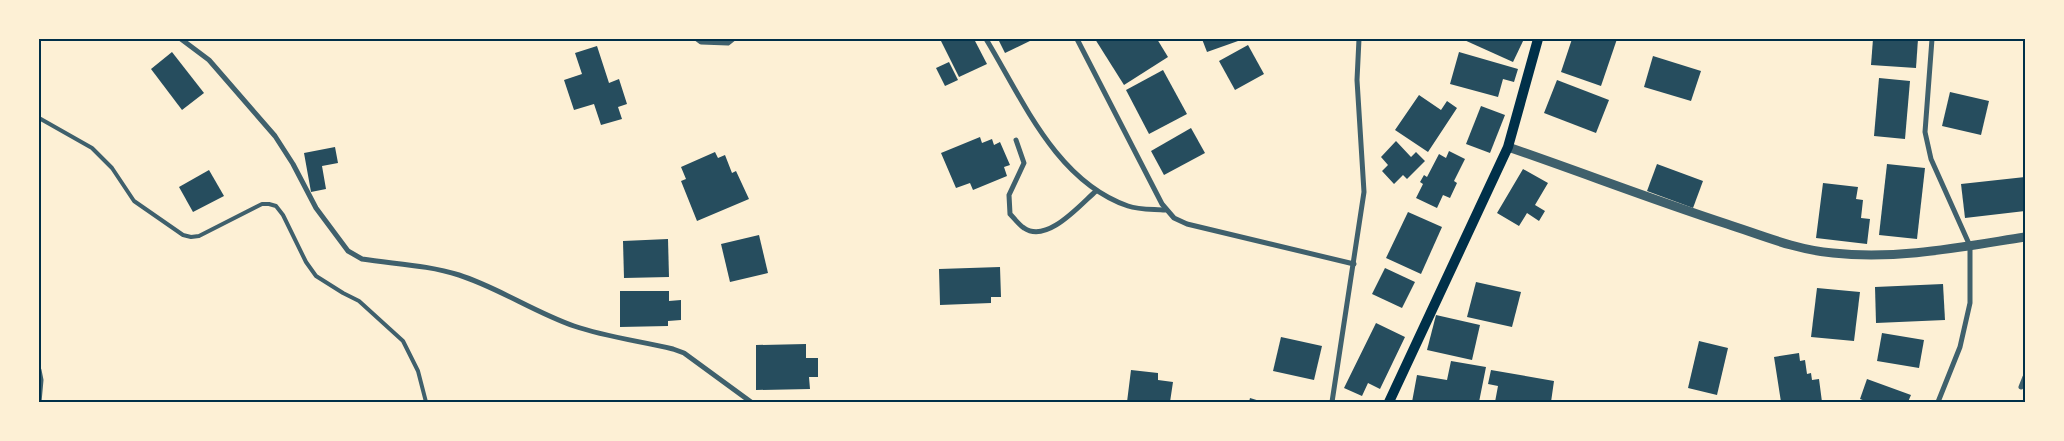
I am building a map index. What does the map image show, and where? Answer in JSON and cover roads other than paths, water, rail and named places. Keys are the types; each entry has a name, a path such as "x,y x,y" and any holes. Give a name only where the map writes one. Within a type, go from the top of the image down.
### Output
{"main road":[{"path":"1389,402 1508,147 1538,39"}],"street":[{"path":"181,39 209,60 275,136 293,164 316,208 342,244 355,256 362,259 458,275 489,287 531,309 574,326 684,353 751,402"},
{"path":"697,39 701,42 728,43 732,39"},
{"path":"986,39 1046,140 1069,169 1096,191 1130,207 1166,210"},
{"path":"1077,39 1166,210 1174,218 1187,224 1354,264"},
{"path":"1332,402 1364,192 1356,80 1359,39"},
{"path":"1932,39 1925,132 1931,159 1970,246 1970,303 1960,347 1938,402"},
{"path":"1016,140 1024,163 1010,195 1010,214 1024,229 1043,232 1062,222 1096,191"},
{"path":"1508,147 1668,205 1806,250 1834,253 1915,254 2025,237"},
{"path":"39,370 41,380 39,402"},
{"path":"2020,387 2025,377"}],"lane":[{"path":"39,118 92,148 112,168 134,200 183,235 192,238 198,236 262,204 276,206 291,230 306,262 316,276 343,294 358,301 403,341 418,371 426,402"}]}
